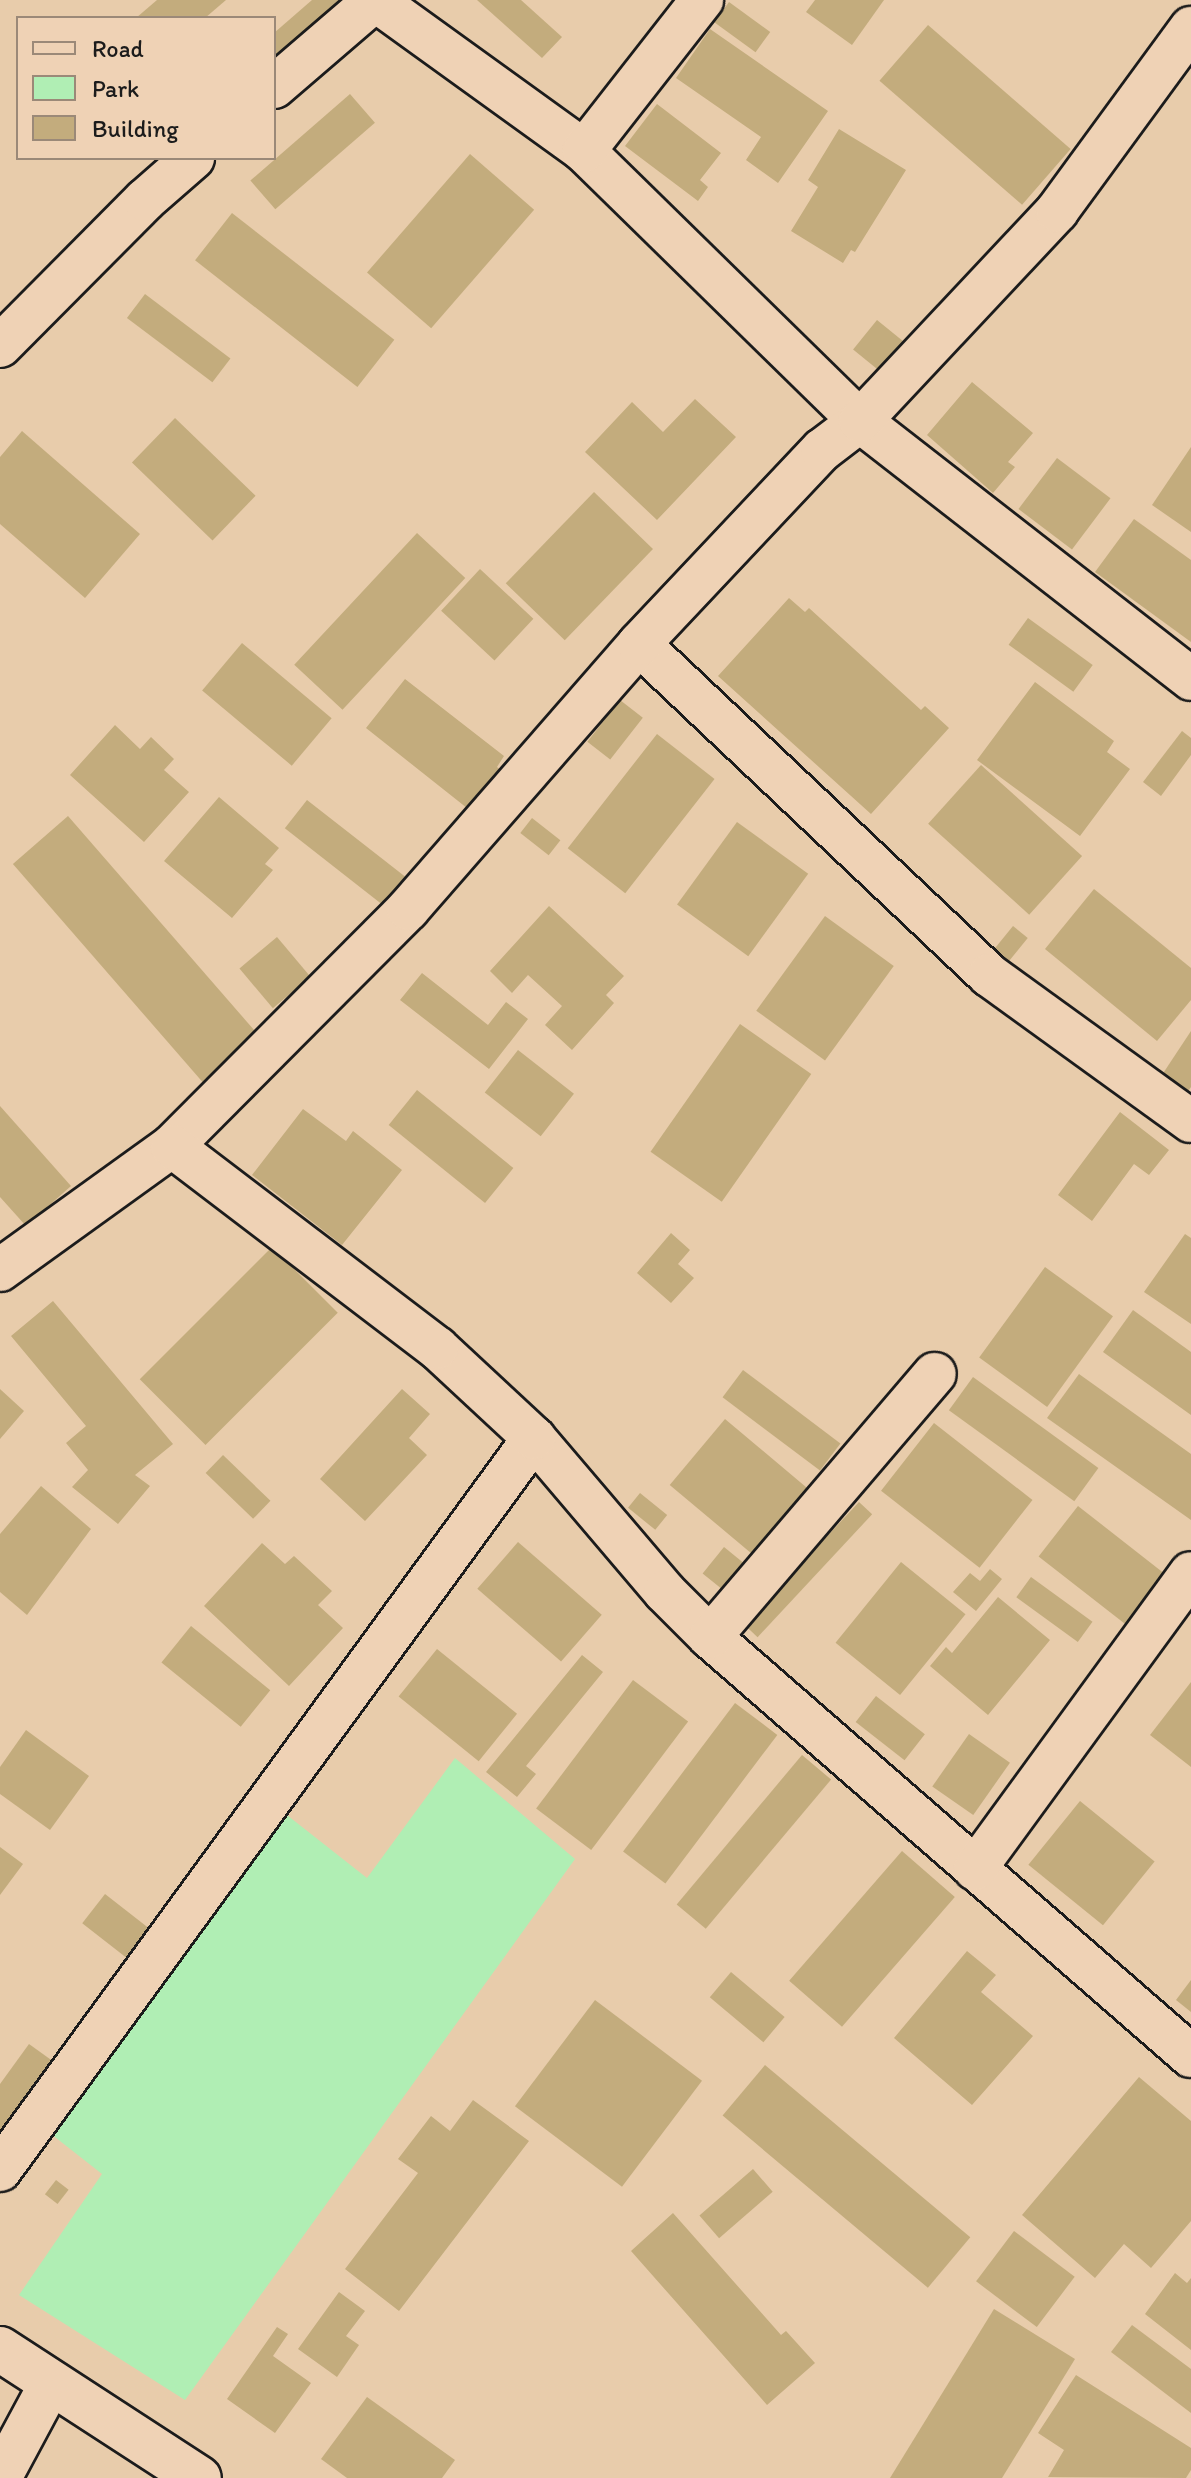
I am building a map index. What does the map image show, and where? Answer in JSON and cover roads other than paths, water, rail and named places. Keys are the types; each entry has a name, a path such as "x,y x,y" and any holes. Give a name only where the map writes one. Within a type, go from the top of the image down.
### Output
{"street":[{"path":"276,85 375,0 584,151 860,421 1191,679"},
{"path":"584,151 702,0"},
{"path":"0,1270 172,1146 408,909 639,644 822,450 860,421 1057,211 1191,28"},
{"path":"0,346 145,200 191,160"},
{"path":"639,644 989,975 1191,1121"},
{"path":"172,1146 437,1348 534,1438 665,1592 710,1637 1191,2056"},
{"path":"710,1637 935,1374"},
{"path":"0,2170 534,1438"},
{"path":"975,1869 1191,1573"},
{"path":"0,2349 199,2478"},
{"path":"0,2478 51,2383"}]}
